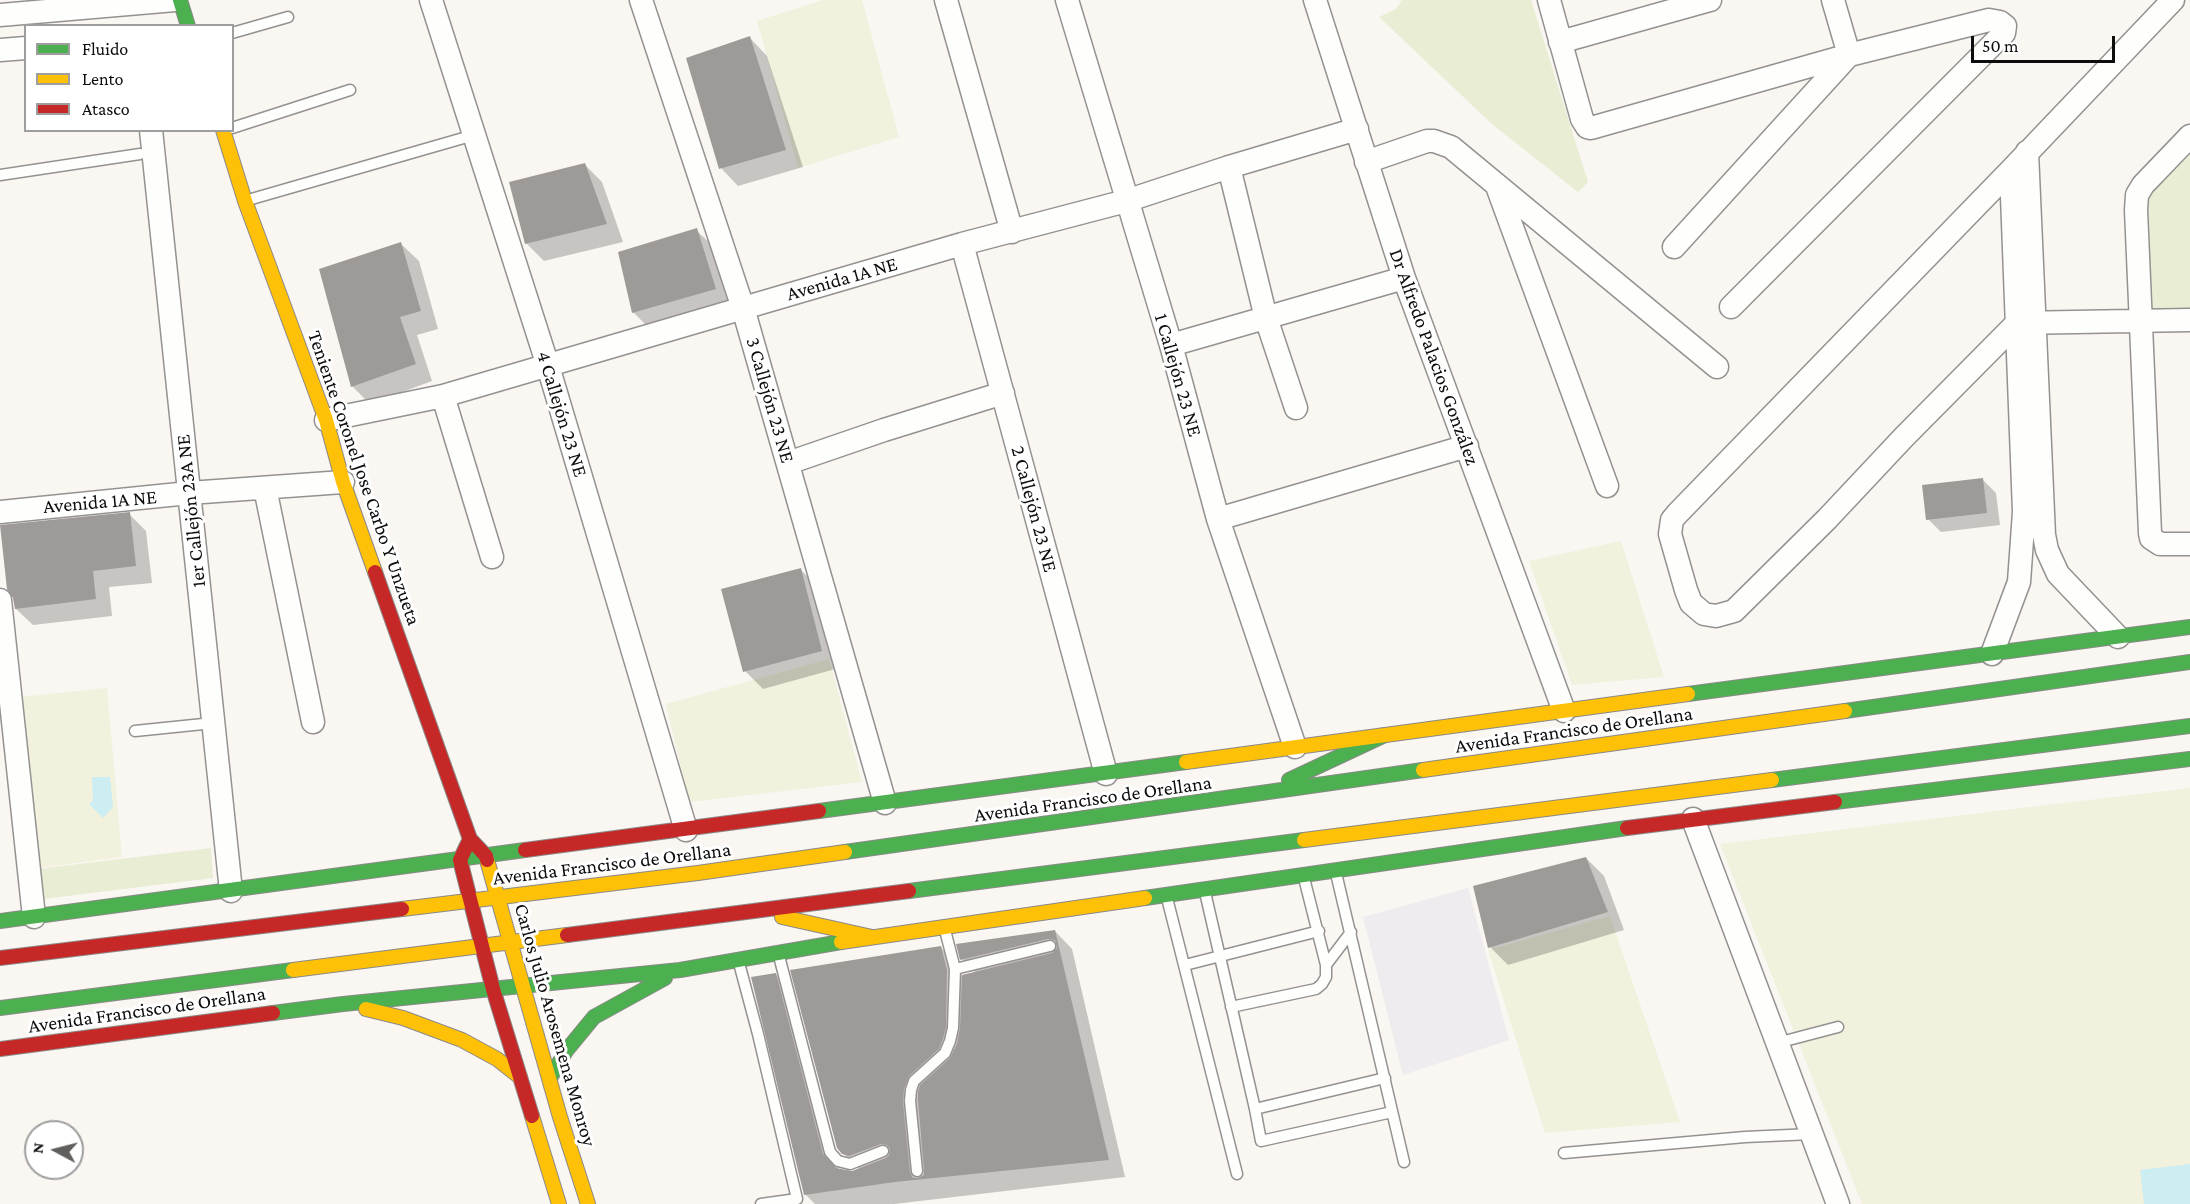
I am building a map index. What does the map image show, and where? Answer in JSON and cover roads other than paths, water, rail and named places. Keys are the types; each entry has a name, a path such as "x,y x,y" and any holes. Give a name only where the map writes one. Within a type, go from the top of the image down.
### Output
{"main road":[{"path":"180,0 187,24"},
{"name":"Teniente Coronel Jose Carbo Y Unzueta","path":"223,132 245,201 326,420 343,482 470,839 486,856"},
{"name":"Avenida Francisco de Orellana","path":"0,921 2190,627"},
{"name":"Avenida Francisco de Orellana","path":"0,958 698,873 2190,662"},
{"name":"Avenida Francisco de Orellana","path":"0,1008 2190,726"},
{"path":"1251,796 1315,769 1384,735"},
{"name":"Avenida Francisco de Orellana","path":"0,1049 344,1004 680,970 872,937 1693,819 2190,759"},
{"path":"470,839 460,860 493,989 559,1204"},
{"name":"Carlos Julio Arosemena Monroy","path":"486,856 560,1117 588,1204"},
{"path":"745,912 798,919 872,937"},
{"path":"550,1078 566,1051 594,1017 680,970"},
{"path":"344,1004 403,1018 436,1029 480,1049 520,1077"}],"street":[{"path":"0,15 125,2 175,0"},
{"name":"4 Callejón 23 NE","path":"431,0 548,366 686,830"},
{"name":"3 Callejón 23 NE","path":"641,0 743,308 885,803"},
{"path":"946,0 1012,232"},
{"name":"1 Callejón 23 NE","path":"1067,0 1171,345 1218,519 1295,747"},
{"name":"Dr Alfredo Palacios González","path":"1315,0 1404,278 1564,711"},
{"path":"1549,0 1582,119 1587,127 1591,128 1849,55 1989,20 2000,22 2005,26 2004,33 1731,307"},
{"path":"1560,42 1710,0"},
{"path":"1833,0 1849,55"},
{"path":"2173,0 1672,520 1670,534 1691,603 1704,614 1716,616 1734,611 1827,519 1904,437 2026,323 2190,320"},
{"path":"0,50 24,48"},
{"path":"1674,247 1849,55"},
{"name":"Avenida 1A NE","path":"326,420 443,396 962,244 1126,201 1229,167 1357,129"},
{"name":"1er Callejón 23A NE","path":"151,132 231,891"},
{"path":"2190,136 2143,184 2137,195 2150,533 2151,538 2160,544 2190,544"},
{"path":"1366,162 1427,141 1451,147 1497,188 1717,367"},
{"path":"1992,654 2017,589 2020,574 2024,512 2027,152"},
{"path":"1229,167 1266,318 1296,408"},
{"path":"2011,170 2047,550 2062,579 2118,637"},
{"path":"1497,188 1607,486"},
{"name":"2 Callejón 23 NE","path":"962,244 1106,774"},
{"path":"1171,345 1404,278"},
{"path":"788,463 1003,393"},
{"path":"443,396 492,556"},
{"path":"1218,519 1467,446"},
{"name":"Avenida 1A NE","path":"0,512 343,482"},
{"path":"265,488 313,722"},
{"path":"0,600 34,917"},
{"path":"1693,819 1838,1204"}],"lane":[{"path":"234,32 288,17"},
{"path":"234,127 350,90"},
{"path":"245,201 474,135"},
{"path":"0,174 140,154"},
{"path":"135,731 213,723"},
{"path":"1335,870 1404,1162"},
{"path":"1231,1007 1316,989 1326,977 1326,965 1319,931 1303,875"},
{"path":"1204,889 1261,1141 1392,1112"},
{"path":"1166,895 1237,1174"},
{"path":"917,1171 910,1101 911,1090 914,1081 945,1053 953,1028 955,969 944,927"},
{"path":"1185,965 1319,931"},
{"path":"1326,965 1351,932"},
{"path":"955,969 1050,946"},
{"path":"778,953 830,1152 838,1161 850,1164 883,1151"},
{"path":"738,960 758,1034 796,1199 761,1204"},
{"path":"1777,1043 1838,1027"},
{"path":"1255,1109 1385,1078"},
{"path":"1564,1153 1745,1137 1812,1134"}],"water":[{"path":"92,777 110,777 113,807 103,818 89,804 93,801"},
{"path":"2190,1164 2190,1204 2144,1204 2140,1170"}]}
